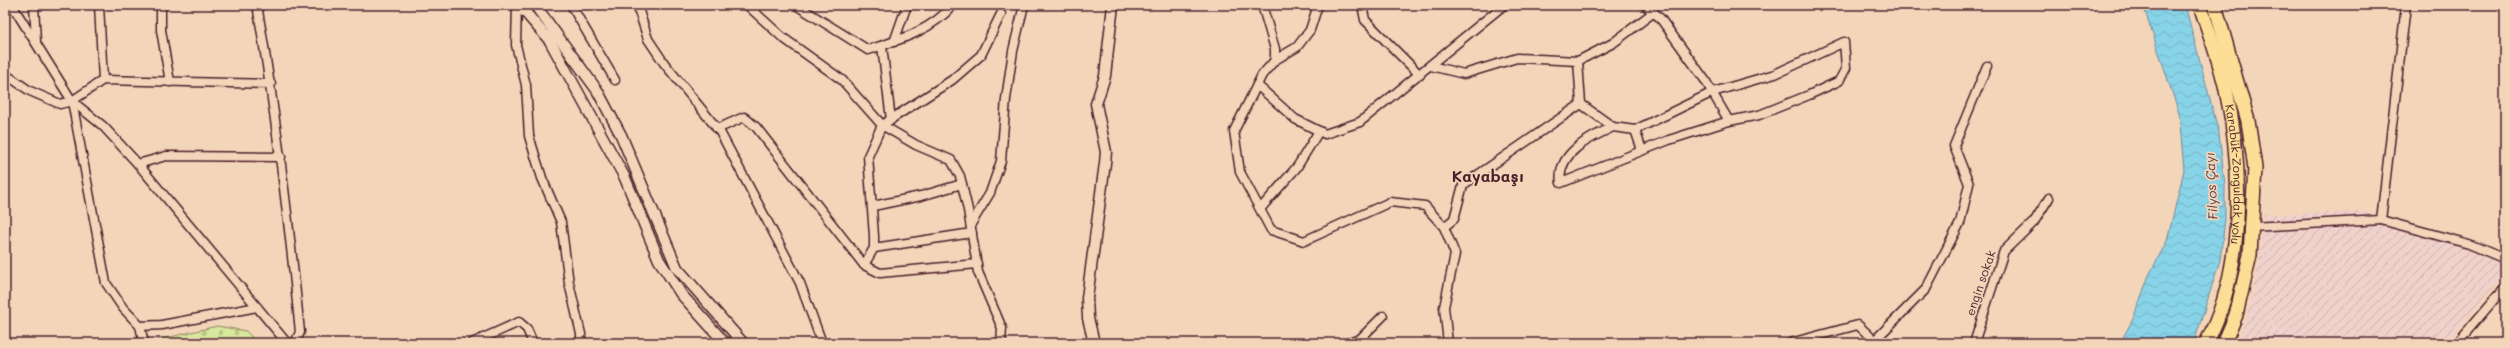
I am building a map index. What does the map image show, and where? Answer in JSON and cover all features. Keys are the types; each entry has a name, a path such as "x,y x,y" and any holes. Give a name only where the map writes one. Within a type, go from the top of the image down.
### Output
{"highway":[{"name":"Karabük-Zonguldak yolu","path":"2200,5 2226,90 2236,163 2238,217 2227,285 2212,332 2206,343"},
{"name":"Karabük-Zonguldak yolu","path":"2215,5 2248,121 2255,168 2250,255 2236,315 2224,343"}],"street":[{"path":"12,5 72,101 103,126 138,164 288,343"},
{"path":"34,5 36,43"},
{"path":"99,5 103,80"},
{"path":"161,5 161,30 170,82"},
{"path":"257,5 271,84 281,157 300,332 295,343"},
{"path":"518,5 516,45 526,85 530,136 542,178 561,222 569,283 581,334 581,343"},
{"path":"518,5 550,41 625,178 659,260 681,294 725,343"},
{"path":"535,5 568,48 604,103 638,171 678,268 743,343"},
{"path":"571,5 615,80"},
{"path":"637,5 648,39 664,63 717,129 800,283 822,343"},
{"path":"747,5 782,38 842,80 882,125 916,145 951,160 962,184 977,264 1002,328 1001,343"},
{"path":"796,5 868,50 909,37 944,16 953,5"},
{"path":"894,42 907,5"},
{"path":"970,224 990,193 1002,162 1006,99 1013,51 1024,5"},
{"path":"1094,343 1088,318 1087,298 1106,152 1096,104 1105,76 1113,5"},
{"path":"1262,5 1275,49 1275,60"},
{"path":"1318,5 1310,30 1297,47 1275,60 1257,85 1234,130 1240,172 1272,230 1304,241 1390,202 1426,206 1444,227 1455,254 1444,307 1448,343"},
{"path":"1362,5 1366,20 1420,75"},
{"path":"1257,85 1295,119 1325,134 1360,122 1420,75 1504,5"},
{"path":"1645,5 1660,18 1713,92 1729,121"},
{"path":"2381,220 2406,5"},
{"path":"1431,66 1464,74 1518,58 1578,62 1613,43 1654,12"},
{"path":"864,265 874,248 868,156 882,125 952,80 981,54 1001,14"},
{"path":"1844,42 1846,68 1839,81 1809,95 1758,115 1729,121 1642,150 1561,183 1563,165 1577,148 1589,138 1613,128 1635,130 1713,92 1775,74 1844,42"},
{"path":"882,46 891,120"},
{"path":"1578,62 1581,104 1613,128"},
{"path":"1790,343 1858,325 1874,342 1926,290 1960,223 1969,184 1954,146 1988,66"},
{"path":"5,74 30,91 56,103 65,104 72,101 103,80 271,84"},
{"path":"72,101 106,283 123,308 140,326 144,343"},
{"path":"1444,227 1454,219 1463,185 1581,104"},
{"path":"717,129 744,117 756,126 864,265 880,273 977,264"},
{"path":"1635,130 1642,150"},
{"path":"1261,208 1297,167 1319,131"},
{"path":"138,164 166,156 281,157"},
{"path":"872,206 921,196 962,184"},
{"name":"engin sokak","path":"1974,343 2004,251 2034,222 2049,198"},
{"path":"2251,227 2381,220 2470,244 2505,259"},
{"path":"874,248 972,233"},
{"path":"2457,343 2505,287"},
{"path":"140,326 162,325 257,307"},
{"path":"1350,343 1361,341 1383,316"},
{"path":"472,343 519,322 527,329 533,343"}],"shaded area":[{"path":"2366,212 2505,263 2505,273 2446,343 2237,343 2246,319 2259,264 2264,214"}],"green space":[{"path":"217,326 246,331 257,343 149,342"}],"water":[{"name":"Filyos Çayı","path":"2143,5 2185,5 2219,133 2225,186 2225,220 2220,260 2194,343 2120,343 2133,319 2149,275 2167,241 2184,170 2179,113"}],"district":[{"name":"Kayabaşı","path":"1488,176"}]}
